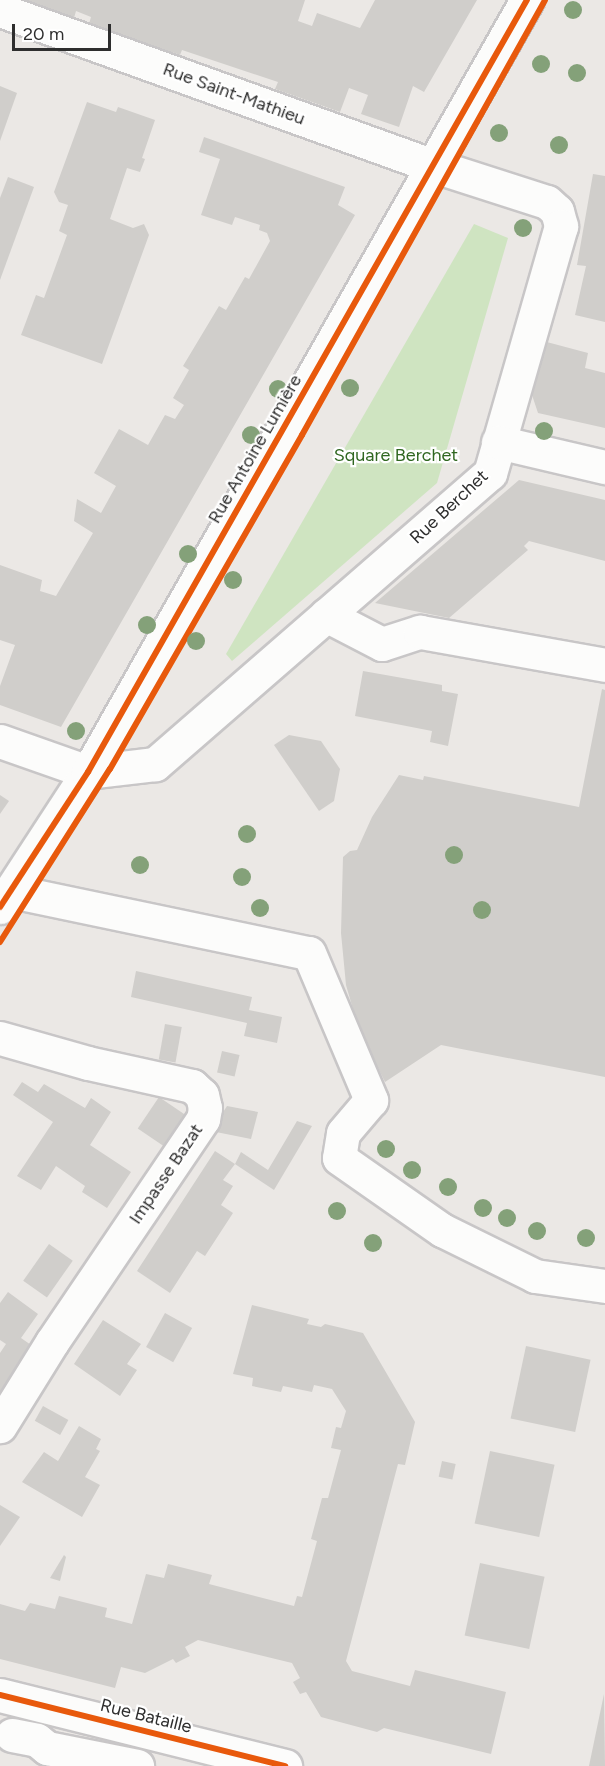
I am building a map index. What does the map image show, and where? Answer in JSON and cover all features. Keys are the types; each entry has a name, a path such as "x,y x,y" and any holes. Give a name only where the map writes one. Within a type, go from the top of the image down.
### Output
{"street":[{"name":"Rue Antoine Lumière","path":"5,899 88,772 527,0"},
{"name":"Rue Saint-Mathieu","path":"0,10 433,166"},
{"name":"Rue Berchet","path":"88,772 155,764 490,473 561,226 557,211 547,202 433,166"},
{"path":"498,442 605,467"},
{"path":"326,615 381,644 420,632 605,665"},
{"path":"0,741 88,772"},
{"path":"5,899 309,953 371,1100 343,1133 339,1158 442,1230 535,1276 605,1286"},
{"name":"Impasse Bazat","path":"0,1038 88,1064 192,1086 202,1095 205,1107 203,1119 52,1342 0,1426"},
{"name":"Rue Bataille","path":"0,1695 285,1766"},
{"path":"43,1705 24,1738 74,1759 137,1766"}],"green space":[{"name":"Square Berchet","path":"474,224 508,238 437,483 232,661 226,654"}],"building":[{"path":"23,0 305,0 298,21 312,26 317,13 360,28 375,0 477,0 424,92 413,86 399,127 361,114 368,95 349,88 340,112 275,89 278,82 182,50 180,55 89,24 91,17 76,11 74,18"},
{"path":"0,86 17,93 0,141"},
{"path":"87,102 116,112 118,107 155,120 142,158 145,159 140,172 127,168 110,219 133,228 144,224 149,235 102,364 21,335 36,295 44,298 67,235 59,231 68,205 59,202 54,192"},
{"path":"204,137 345,187 338,205 355,215 61,727 0,705 0,686 15,645 0,640 0,565 42,580 40,591 56,596 93,533 74,521 77,499 101,513 116,486 94,473 119,429 148,445 165,415 175,419 184,405 173,398 189,370 183,366 219,306 226,310 245,277 249,279 270,241 267,233 259,230 260,225 235,217 232,225 201,215 220,159 199,152"},
{"path":"593,174 605,176 605,322 575,315 586,266 577,265"},
{"path":"8,177 34,187 0,280 0,198"},
{"path":"543,341 588,353 585,368 605,373 605,428 538,413 530,389"},
{"path":"519,480 605,500 605,561 529,541 524,546 528,550 449,618 375,603"},
{"path":"363,671 442,685 442,691 458,694 448,746 430,742 432,731 355,716"},
{"path":"602,689 605,690 605,1077 441,1045 385,1082 359,1030 346,985 341,933 343,857 350,851 357,850 372,817 399,775 423,780 424,776 579,807"},
{"path":"289,735 321,741 340,769 334,801 319,811 274,745"},
{"path":"0,795 9,801 0,814"},
{"path":"136,971 252,997 249,1010 282,1017 277,1043 244,1036 247,1023 131,997"},
{"path":"165,1024 182,1027 175,1062 159,1059"},
{"path":"222,1051 240,1055 235,1076 217,1072"},
{"path":"22,1082 38,1092 44,1084 85,1108 91,1098 111,1112 90,1145 131,1172 107,1208 82,1192 85,1186 56,1166 41,1190 17,1176 53,1122 13,1095"},
{"path":"159,1097 186,1115 164,1146 138,1129"},
{"path":"227,1106 258,1112 251,1139 211,1131"},
{"path":"297,1121 312,1126 274,1190 235,1164 241,1152 268,1170"},
{"path":"215,1151 235,1164 223,1180 233,1186 221,1205 233,1213 205,1256 197,1251 170,1293 137,1271"},
{"path":"49,1244 73,1261 47,1297 23,1281"},
{"path":"8,1292 38,1314 21,1338 34,1347 3,1393 0,1391 0,1353 6,1344 0,1340 0,1303"},
{"path":"252,1305 309,1319 307,1324 321,1327 325,1324 363,1333 415,1422 405,1465 398,1464 346,1661 352,1671 410,1686 415,1670 506,1692 491,1754 384,1728 377,1732 321,1717 306,1692 300,1694 293,1682 300,1678 292,1663 198,1640 185,1647 190,1656 176,1663 173,1659 145,1673 121,1667 115,1688 0,1659 0,1604 25,1611 30,1603 55,1609 59,1596 107,1608 105,1617 132,1624 146,1574 164,1578 168,1564 212,1575 209,1584 294,1606 297,1596 302,1597 317,1541 311,1539 322,1498 328,1498 341,1450 331,1448 336,1427 341,1428 346,1411 332,1389 314,1385 312,1392 283,1386 281,1392 252,1386 253,1378 233,1374"},
{"path":"165,1313 192,1328 173,1362 146,1347"},
{"path":"103,1320 141,1344 127,1364 137,1370 120,1396 74,1364"},
{"path":"526,1346 591,1360 575,1432 511,1418"},
{"path":"43,1406 68,1420 60,1435 35,1421"},
{"path":"79,1426 101,1439 96,1449 100,1451 85,1477 100,1485 82,1517 22,1482 44,1452 58,1461"},
{"path":"490,1451 555,1465 539,1537 475,1523"},
{"path":"442,1461 456,1464 452,1480 439,1477"},
{"path":"0,1505 20,1517 0,1546"},
{"path":"64,1555 66,1557 60,1581 50,1578"},
{"path":"480,1563 545,1577 529,1649 465,1635"},
{"path":"604,1694 605,1766 589,1766"}],"cycle path":[{"path":"0,907 88,772 527,0"},
{"path":"0,942 110,769 302,435 545,0"},
{"path":"0,1695 285,1766"}]}
